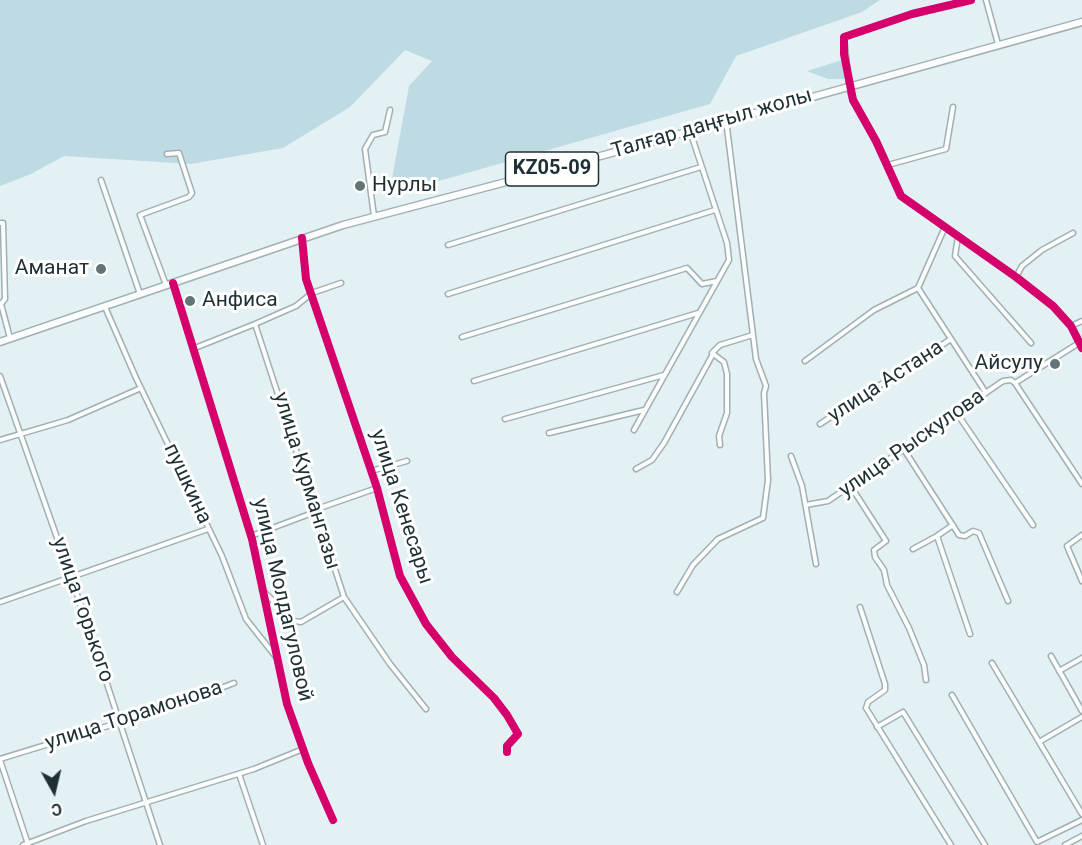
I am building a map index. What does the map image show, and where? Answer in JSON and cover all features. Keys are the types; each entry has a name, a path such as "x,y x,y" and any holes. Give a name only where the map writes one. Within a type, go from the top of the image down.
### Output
{"main road":[{"name":"Талғар даңғыл жолы","path":"0,342 302,238 374,216 1082,22"}],"street":[{"path":"970,0 912,14 844,37 849,85 853,100 888,165 901,196 1016,276 1053,306 1071,326 1081,345"},
{"path":"992,0 986,1 998,44"},
{"path":"888,165 946,149 953,107"},
{"path":"374,216 365,149 373,135 385,132 390,110"},
{"path":"677,591 693,565 718,539 763,518 768,480 764,393 766,386 756,359 729,119"},
{"path":"634,430 729,260 727,243 690,130"},
{"name":"улица Молдагуловой","path":"167,154 179,153 192,193 140,215 195,348 251,536 287,704 333,820"},
{"path":"448,245 701,167"},
{"path":"101,180 140,294"},
{"path":"448,294 715,210"},
{"path":"0,223 3,223 5,299 0,304 10,338"},
{"path":"805,361 874,310 918,288 945,227"},
{"path":"1016,276 1022,266 1042,250 1073,233"},
{"path":"958,236 955,256 1030,343"},
{"name":"улица Кенесары","path":"302,238 304,265 312,293 377,488 406,591 426,624 452,657 494,698 507,715 518,734 507,746 507,752"},
{"path":"462,337 687,268 702,284 718,280"},
{"path":"195,348 296,306 312,293 341,283"},
{"path":"918,288 986,393"},
{"name":"пушкина","path":"105,306 141,388 232,579 246,619 277,657"},
{"path":"474,381 698,313"},
{"path":"1071,326 1082,321"},
{"name":"улица Курмангазы","path":"255,324 344,597 390,664 426,710"},
{"path":"636,469 652,460 658,452 684,410 714,349 753,335"},
{"name":"улица Астана","path":"820,424 951,339"},
{"name":"улица Рыскулова","path":"806,505 828,501 1003,381 1011,380 1015,383 1081,345"},
{"path":"713,354 724,362 726,374 727,413 719,436 720,445"},
{"path":"505,419 665,375"},
{"name":"улица Горького","path":"0,376 22,433 160,845"},
{"path":"1015,383 1082,484"},
{"path":"0,440 68,420 141,388"},
{"path":"549,433 645,410"},
{"path":"956,412 1033,525"},
{"path":"903,448 960,535 965,536 973,531 979,533 1008,601"},
{"path":"791,456 806,505 816,564"},
{"path":"371,471 407,461"},
{"path":"850,485 885,541 874,550 875,557 884,570 887,585 909,628 924,665 926,680"},
{"path":"251,536 377,488"},
{"path":"913,549 953,525"},
{"path":"0,602 208,529"},
{"path":"937,536 970,634"},
{"path":"1082,536 1067,546 1082,581"},
{"path":"262,590 294,621 302,622 344,597"},
{"path":"860,607 885,684 885,690 868,702 866,708 951,845"},
{"path":"1051,656 1082,711"},
{"path":"1059,671 1082,658"},
{"path":"992,663 1082,814"},
{"name":"улица Торамонова","path":"0,760 111,725 119,720 185,702 234,683"},
{"path":"952,695 1037,842 1082,820"},
{"path":"877,727 903,712 985,845"},
{"path":"1039,742 1082,717"},
{"path":"0,760 26,844 86,821 240,774 303,749"},
{"path":"240,774 263,845"},
{"path":"1065,845 1082,836"}],"shaded area":[{"path":"0,0 880,0 862,12 736,56 710,104 393,194 391,184 409,86 432,61 405,50 350,107 283,148 191,164 64,156 31,174 0,186"},
{"path":"842,60 845,79 828,79 807,71"}],"cycle path":[{"path":"971,0 912,14 844,37 844,54 853,100 876,141 901,196 1016,277 1053,306 1071,326 1082,348"},
{"path":"302,238 306,279 377,488 400,576 426,624 452,657 494,698 507,715 518,734 507,746 507,752"},
{"path":"173,283 252,539 287,704 308,763 333,820"}],"place":[{"name":"Нурлы","path":"360,186"},
{"name":"Аманат","path":"101,269"},
{"name":"Анфиса","path":"190,301"},
{"name":"Айсулу","path":"1055,364"}]}
